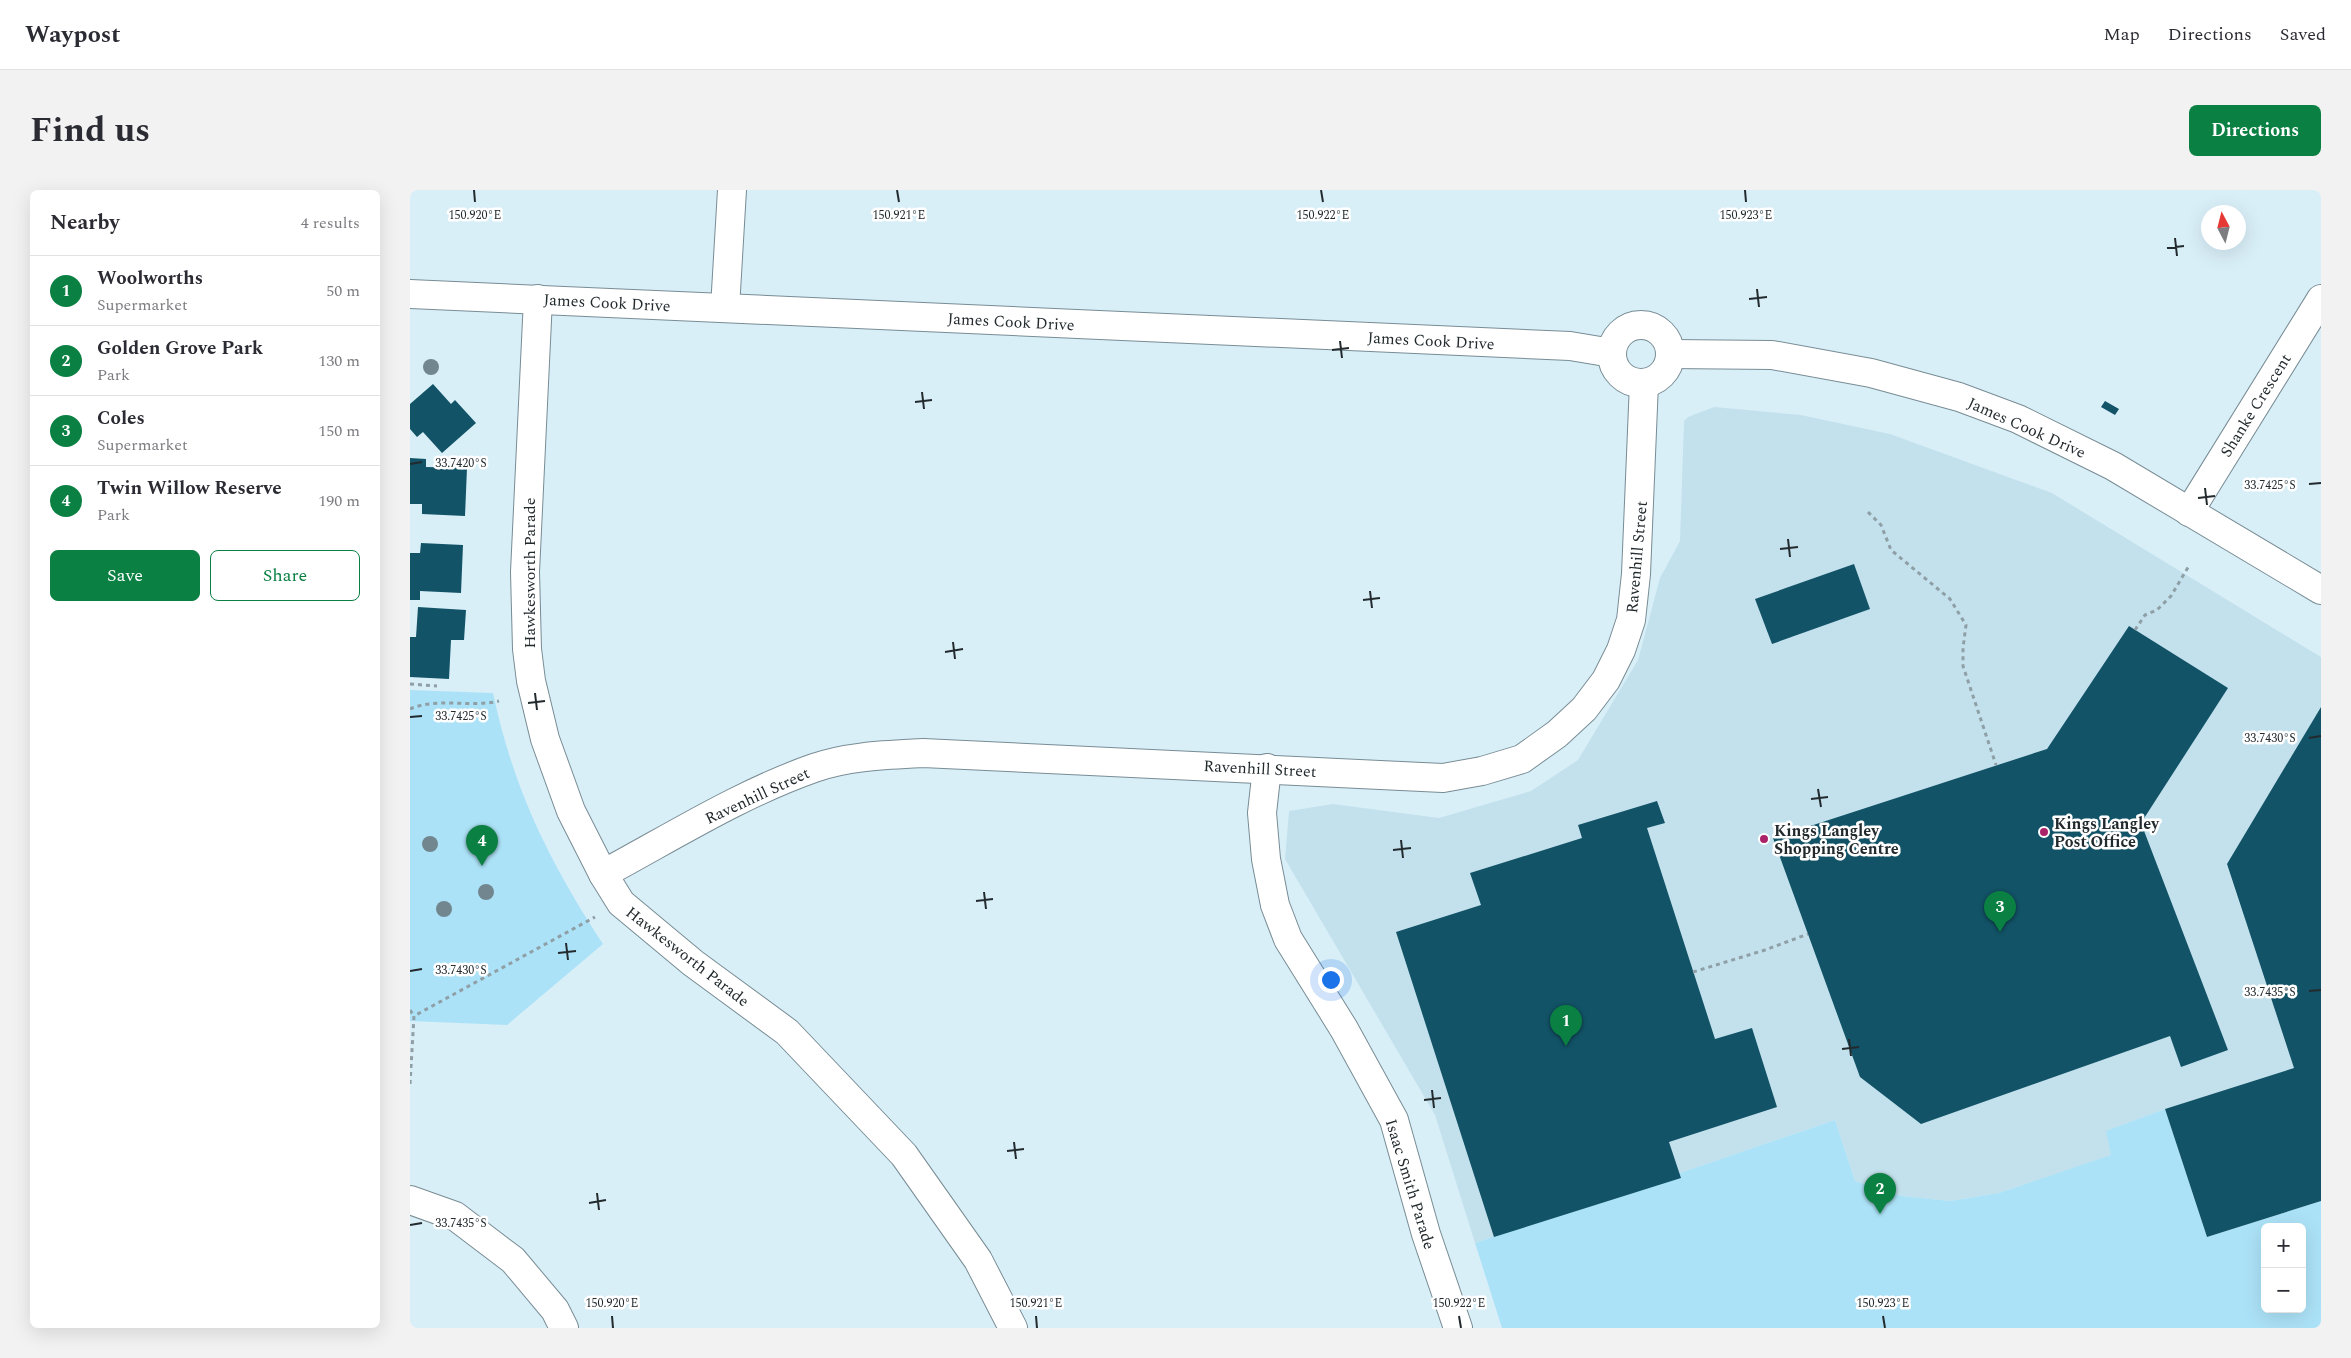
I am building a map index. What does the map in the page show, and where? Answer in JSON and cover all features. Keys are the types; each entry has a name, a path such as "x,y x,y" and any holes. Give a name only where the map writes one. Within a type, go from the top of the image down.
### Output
{"street":[{"path":"725,308 732,190"},
{"name":"James Cook Drive","path":"410,294 1570,346 1612,353"},
{"name":"Hawkesworth Parade","path":"538,299 525,572 527,649 531,681 556,773 572,811 620,904 693,963 787,1032 904,1155 978,1260 1013,1328"},
{"name":"Shanke Crescent","path":"2189,512 2321,299"},
{"path":"1639,325 1656,329 1663,334 1667,340 1670,354 1665,372 1657,378 1644,383 1630,381 1623,377 1617,370 1612,353 1617,337 1623,331 1639,325"},
{"name":"James Cook Drive","path":"1670,354 1772,355 1827,364 1912,382 2018,419 2055,436 2144,483 2189,512 2321,590"},
{"name":"Ravenhill Street","path":"603,874 755,793 815,768 860,757 923,753 1267,768 1443,778 1482,771 1522,759 1557,734 1584,708 1606,680 1621,650 1631,620 1638,554 1644,383"},
{"name":"Isaac Smith Parade","path":"1267,768 1262,813 1266,859 1275,905 1288,939 1344,1029 1394,1120 1426,1234 1458,1328"},
{"path":"410,1200 455,1216 513,1260 555,1310 564,1328"}],"path":[{"path":"1868,512 1881,524 1891,550 1950,599 1966,625 1963,648 1964,666 1996,765"},
{"path":"2134,630 2145,615 2157,610 2171,596 2190,564"},
{"path":"410,684 437,686"},
{"path":"410,709 426,704 473,704 499,701"},
{"path":"414,1016 620,904"},
{"path":"1693,972 1765,950 1808,934"},
{"path":"410,1010 414,1016 410,1084"}],"shaded area":[{"name":"Kings Langley Shopping Centre","path":"1714,407 1801,415 1890,434 2052,493 2321,657 2321,707 2227,865 2294,1068 2165,1109 2107,1131 2112,1155 1999,1193 1950,1201 1902,1196 1855,1181 1835,1120 1475,1243 1435,1115 1285,859 1289,811 1333,804 1439,818 1531,791 1578,760 1638,660 1660,578 1680,541 1684,421 1688,417"},
{"path":"410,690 493,693 511,762 536,824 566,884 603,944 507,1025 410,1021"},
{"path":"2165,1109 2207,1237 2321,1201 2321,1328 1502,1328 1475,1243 1835,1120 1855,1181 1902,1196 1950,1201 1999,1193 2111,1155 2106,1131"}],"building":[{"path":"433,384 451,404 455,400 476,423 442,453 423,432 417,437 410,429 410,404"},
{"path":"2105,401 2119,409 2115,415 2101,407"},
{"path":"410,458 426,459 426,467 467,468 465,516 422,514 422,504 410,504"},
{"path":"421,543 463,545 461,593 420,591 420,600 410,600 410,553 420,553"},
{"path":"1854,564 1870,609 1772,644 1755,599"},
{"path":"418,607 466,610 464,640 451,640 449,679 410,677 410,637 416,637"},
{"path":"2129,626 2228,688 2141,823 2228,1050 2181,1067 2170,1036 1921,1124 1860,1077 1773,838 2047,749"},
{"path":"2321,707 2321,1201 2207,1237 2165,1109 2294,1068 2227,864"},
{"path":"1657,801 1665,823 1647,828 1715,1039 1752,1028 1777,1107 1669,1142 1681,1178 1494,1237 1396,932 1481,905 1470,873 1582,838 1578,825"}],"place":[{"name":"Kings Langley Post Office","path":"2044,832"},
{"name":"Kings Langley Shopping Centre","path":"1764,839"},
{"name":"Twin Willow Reserve","path":"482,866"},
{"name":"Coles","path":"2000,932"},
{"name":"Woolworths","path":"1566,1046"},
{"name":"Golden Grove Park","path":"1880,1214"}]}
